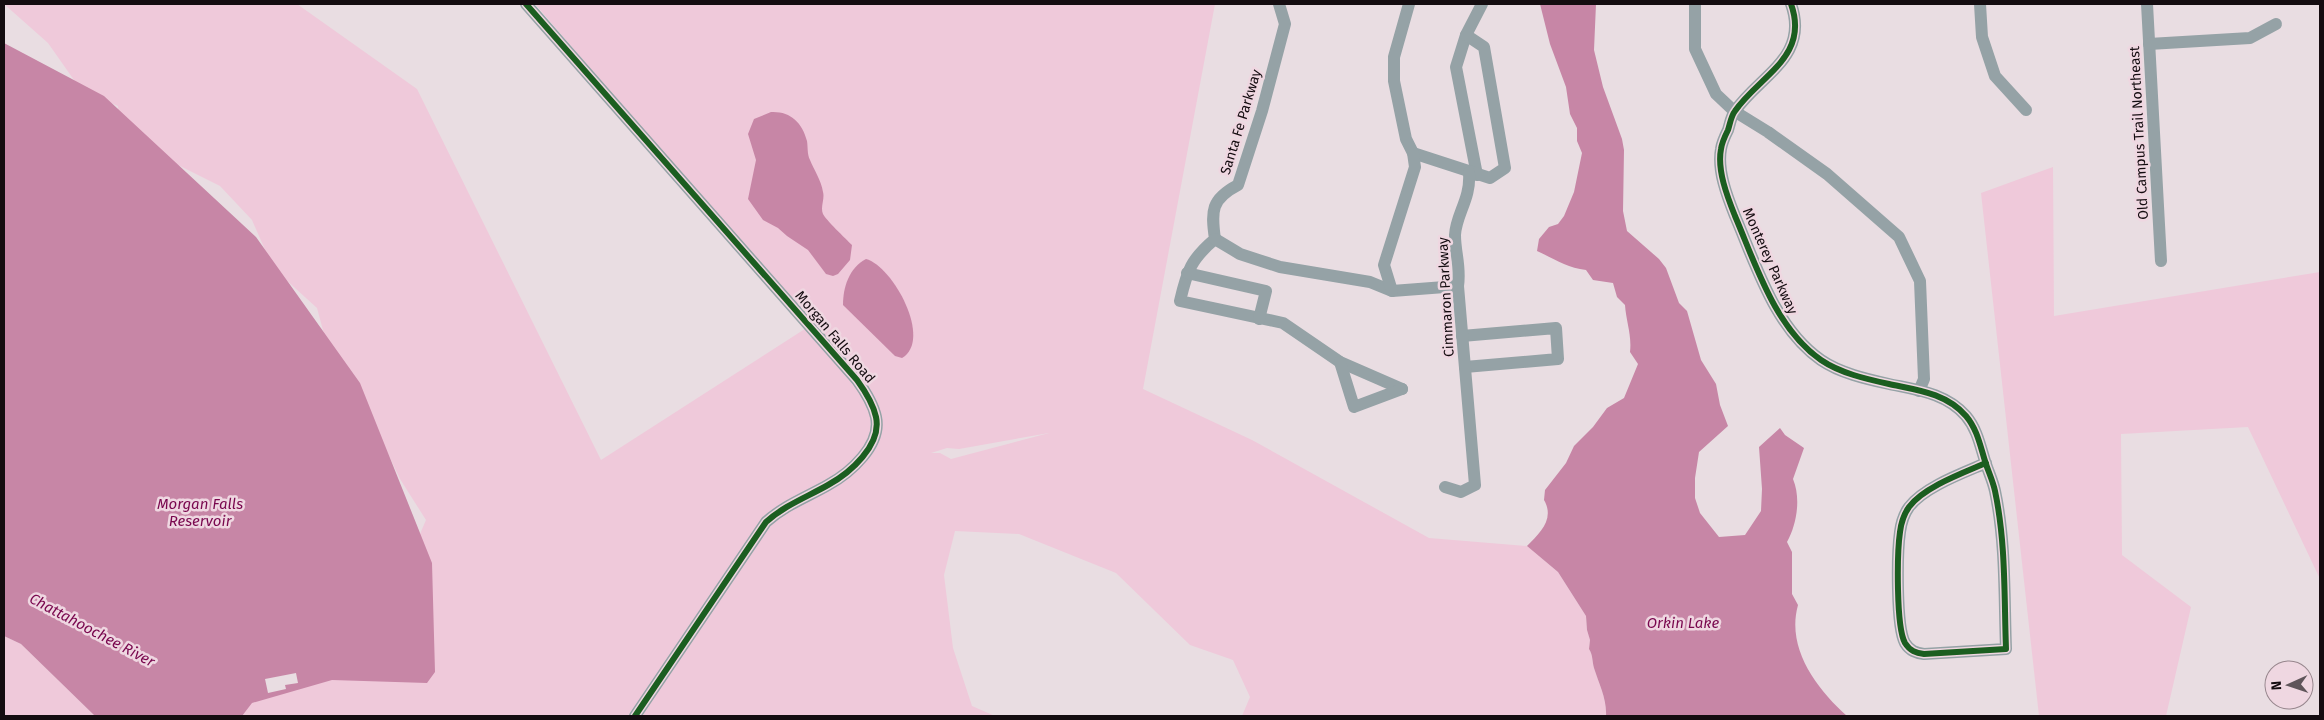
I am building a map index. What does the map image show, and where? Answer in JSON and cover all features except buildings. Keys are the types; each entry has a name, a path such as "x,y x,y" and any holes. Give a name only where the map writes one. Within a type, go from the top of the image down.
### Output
{"street":[{"name":"Morgan Falls Road","path":"526,4 857,380 872,403 876,418 875,434 870,447 848,471 831,484 777,512 766,522 635,716"},
{"name":"Santa Fe Parkway","path":"1215,239 1212,221 1214,207 1222,193 1238,185 1262,111 1285,24 1279,4"},
{"path":"1392,291 1384,265 1415,167 1413,153 1406,139 1394,80 1394,57 1409,4"},
{"path":"1413,153 1490,178 1505,168 1484,47 1466,35 1482,4"},
{"path":"1695,4 1696,49 1716,94 1734,111 1768,132 1827,174 1899,237 1920,280 1924,379 1919,391"},
{"name":"Monterey Parkway","path":"1791,4 1794,30 1791,46 1782,63 1734,111 1721,149 1721,163 1725,186 1745,239 1786,325 1798,340 1821,360 1836,368 1864,378 1942,398 1965,415 1978,436 1995,488 1999,513 2006,649 1916,653 1905,643 1901,627 1898,556 1900,531 1904,517 1909,506 1919,497 1951,479 1986,463"},
{"path":"1980,4 1982,37 1995,76 2026,110"},
{"name":"Old Campus Trail Northeast","path":"2147,4 2161,261"},
{"path":"2149,44 2250,38 2276,24"},
{"name":"Cimmaron Parkway","path":"1445,487 1461,492 1475,485 1458,286 1460,272 1455,234 1473,174 1456,67 1466,35"},
{"path":"1340,362 1354,406 1402,389 1340,362 1283,323 1180,301 1187,273 1200,252 1215,239 1240,254 1280,266 1370,282 1392,291 1458,286"},
{"path":"1187,273 1266,291 1259,319"},
{"path":"1462,336 1556,328 1558,359 1465,367"}],"shaded area":[{"path":"4,4 297,4 417,89 601,460 811,325 535,4 1215,4 1143,389 1252,440 1429,538 1527,546 1558,572 1586,616 1590,640 1589,649 1604,698 1606,716 1242,716 1250,697 1233,660 1190,645 1116,573 1019,534 955,531 944,575 953,648 972,706 995,716 211,716 410,557 426,520 400,479 372,420 333,367 317,308 273,268 252,220 220,186 120,136 118,106 81,90 48,43","holes":["1049,433 951,459 940,453 931,453 947,448 959,449"]},
{"path":"2053,167 2054,316 2320,272 2320,579 2248,427 2121,434 2122,555 2191,607 2166,716 2039,716 1981,193"},
{"path":"4,636 21,644 95,716 4,716"}],"water":[{"name":"Orkin Lake","path":"1540,4 1596,4 1594,50 1603,87 1622,139 1624,150 1623,211 1627,231 1659,259 1666,268 1679,303 1687,311 1701,360 1716,384 1720,405 1728,426 1699,452 1695,478 1695,498 1700,513 1719,537 1745,535 1761,511 1762,489 1759,447 1780,428 1785,435 1804,448 1793,479 1797,494 1797,511 1787,542 1792,552 1792,594 1798,605 1795,621 1796,637 1806,666 1815,680 1847,716 1606,716 1604,698 1589,649 1590,640 1586,616 1558,572 1527,546 1541,531 1547,519 1548,513 1544,500 1545,490 1566,463 1574,446 1593,427 1607,408 1624,398 1638,364 1630,352 1625,305 1617,297 1613,283 1593,280 1586,270 1567,265 1537,251 1539,239 1549,227 1558,224 1564,216 1574,192 1582,153 1577,141 1577,128 1570,114 1566,87 1550,44"},
{"name":"Morgan Falls Reservoir","path":"4,43 104,96 256,237 360,383 432,563 435,672 427,683 332,680 252,703 242,716 95,716 21,644 4,636"},
{"path":"771,112 784,113 794,119 802,128 807,141 809,158 822,188 823,214 852,245 850,260 838,274 833,276 826,274 808,250 778,228 763,220 748,199 756,160 748,134 754,119"},
{"path":"866,259 877,265 887,275 906,304 913,336 910,349 902,358 895,356 843,305 844,291 851,273 855,267"}],"pier":[{"path":"296,673 298,683 285,685 286,689 268,693 265,679"}],"cycle path":[{"path":"526,4 857,380 871,402 876,417 877,427 874,438 869,448 854,466 837,480 788,506 766,522 635,716"},
{"path":"1791,4 1795,22 1794,38 1788,52 1735,111 1723,141 1720,157 1723,183 1759,275 1791,331 1805,347 1828,365 1871,380 1910,388 1940,397 1958,408 1970,421 1976,432 1993,484 1999,511 2005,589 2006,649 1924,654 1916,652 1911,650 1905,643 1900,622 1898,556 1903,519 1909,507 1924,493 1944,481 1986,463"}],"water label":[{"name":"Chattahoochee River","path":"92,630"}]}
